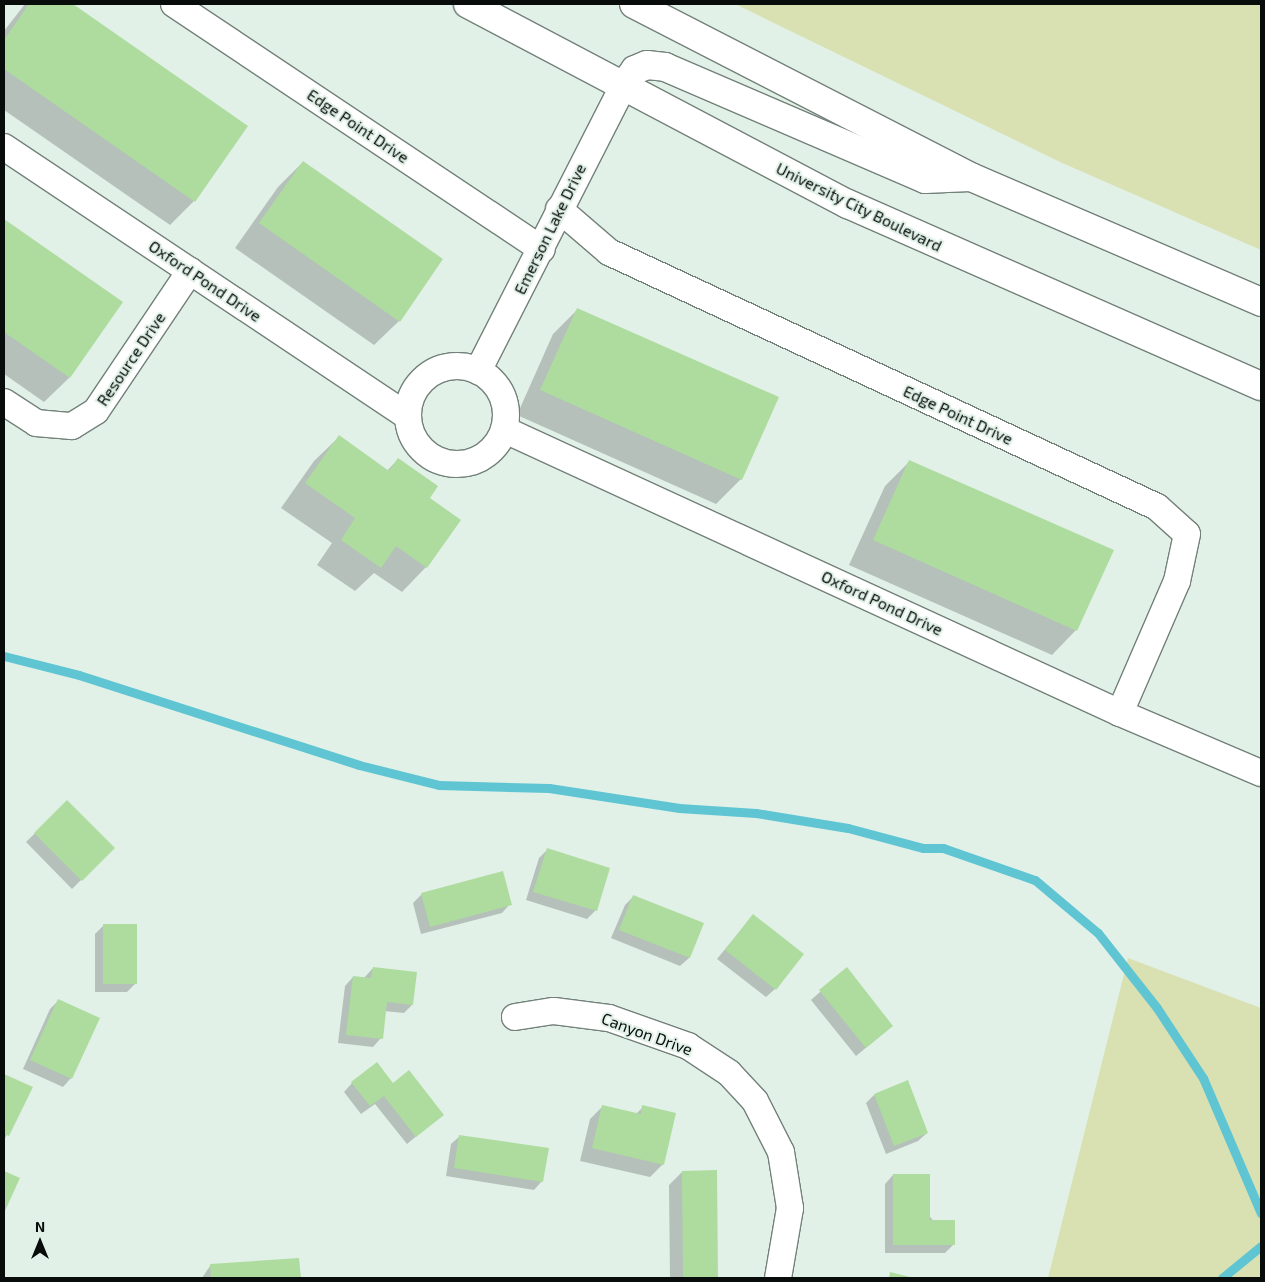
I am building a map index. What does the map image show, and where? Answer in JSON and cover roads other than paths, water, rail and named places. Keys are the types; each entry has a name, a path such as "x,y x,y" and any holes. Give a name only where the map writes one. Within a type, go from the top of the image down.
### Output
{"main road":[{"name":"University City Boulevard","path":"468,4 622,88 848,204 1261,386"},
{"path":"634,4 971,177 1261,302"},
{"path":"622,88 635,70 647,65 665,67 925,179 971,177"}],"street":[{"name":"Edge Point Drive","path":"174,4 542,249"},
{"name":"Emerson Lake Drive","path":"478,371 542,249 559,209 622,88"},
{"name":"Oxford Pond Drive","path":"4,147 407,416"},
{"name":"Edge Point Drive","path":"559,209 609,252 1157,507 1187,534 1177,581 1120,713"},
{"name":"Resource Drive","path":"4,402 36,423 72,426 96,412 190,271"},
{"path":"454,366 478,371 504,399 505,430 486,457 454,466 424,453 414,440 407,416 418,385 438,370 454,366"},
{"name":"Oxford Pond Drive","path":"505,430 1120,713 1261,773"},
{"name":"Canyon Drive","path":"515,1017 554,1012 609,1018 688,1046 729,1073 755,1101 781,1152 790,1208 778,1278"}],"waterway":[{"path":"4,656 79,675 359,765 439,785 549,788 679,808 756,813 848,828 923,848 943,848 1035,880 1098,933 1157,1008 1203,1078 1261,1213"},
{"path":"1222,1278 1261,1246"}]}
